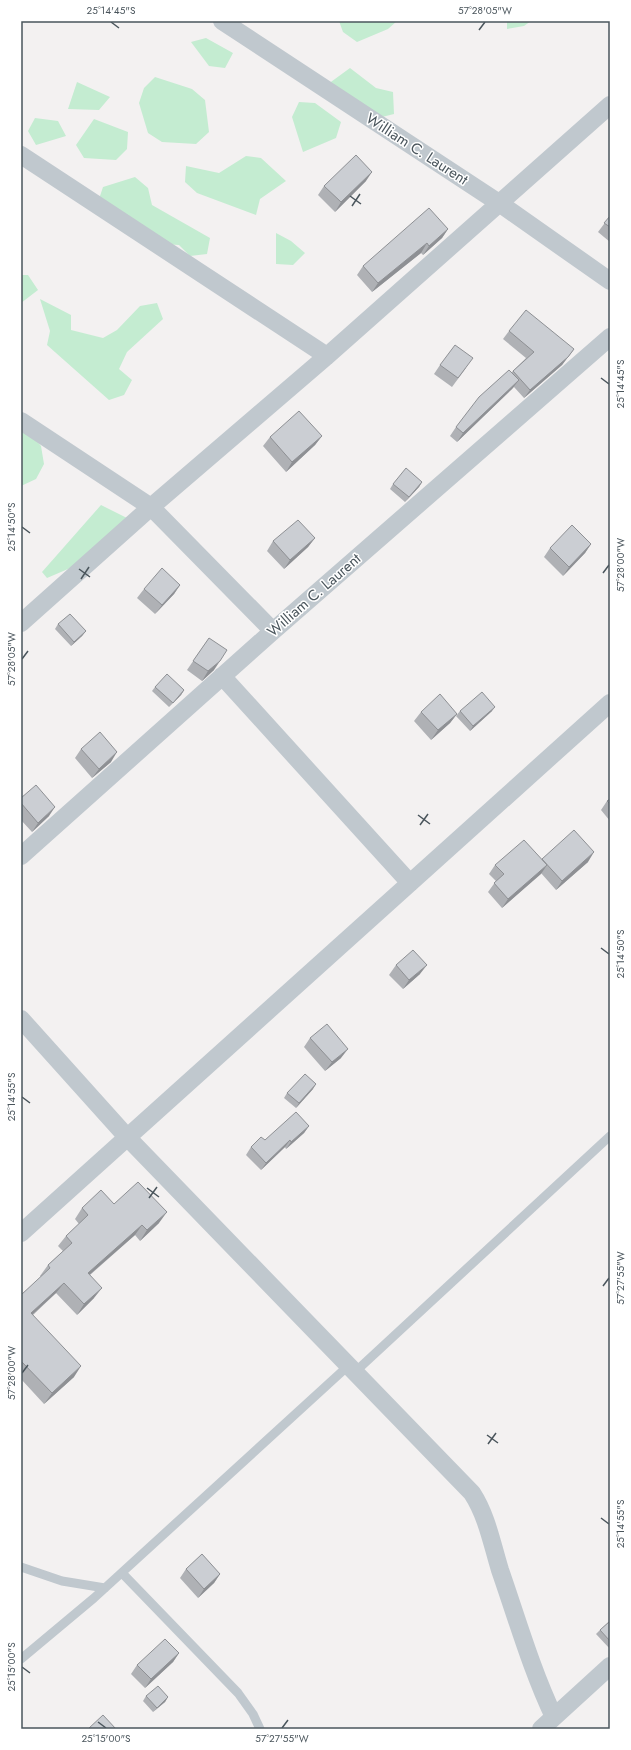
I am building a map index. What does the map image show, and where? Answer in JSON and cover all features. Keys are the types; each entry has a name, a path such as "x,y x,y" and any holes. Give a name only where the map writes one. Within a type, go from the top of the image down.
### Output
{"street":[{"name":"William C. Laurent","path":"222,21 499,204 610,281"},
{"path":"21,623 151,507 327,356 610,105"},
{"path":"21,155 327,356"},
{"name":"William C. Laurent","path":"21,856 273,631 610,337"},
{"path":"21,421 151,507 273,631"},
{"path":"222,676 410,883"},
{"path":"21,1233 610,703"},
{"path":"21,1019 127,1137 472,1493 481,1507 500,1570 544,1696 548,1723"},
{"path":"548,1723 610,1666"}],"lane":[{"path":"21,1659 105,1588 352,1369 610,1136"},
{"path":"21,1567 62,1582 105,1588"},
{"path":"122,1573 238,1693 253,1714 260,1729"}],"green space":[{"path":"339,21 397,21 388,29 357,42 343,32"},
{"path":"507,21 531,21 524,26 507,29"},
{"path":"206,38 233,53 225,68 209,66 191,42"},
{"path":"350,68 376,88 393,92 394,114 378,118 324,87"},
{"path":"155,77 192,89 205,100 209,132 196,144 162,142 148,133 139,103 144,88"},
{"path":"77,82 110,97 99,110 68,109"},
{"path":"299,102 315,103 341,122 336,138 303,152 292,117"},
{"path":"35,118 58,121 66,136 36,145 28,131"},
{"path":"94,119 128,132 127,149 116,160 84,158 76,145"},
{"path":"246,156 261,158 286,181 260,199 256,215 197,193 185,182 186,166 219,173"},
{"path":"135,177 148,188 152,205 210,238 207,254 190,256 179,245 146,243 98,202 103,187"},
{"path":"276,233 291,241 305,253 293,265 276,264"},
{"path":"21,275 28,275 38,290 21,303"},
{"path":"40,299 71,315 71,330 103,338 117,330 140,306 157,303 163,319 127,352 119,369 132,380 124,395 109,400 47,345 50,331"},
{"path":"21,431 30,433 41,446 44,464 36,479 21,486"},
{"path":"101,505 127,518 110,551 47,578 42,572"}],"building":[{"path":"356,155 372,172 341,202 324,186"},
{"path":"429,208 448,229 429,246 427,243 378,283 363,266"},
{"path":"610,216 610,227 604,223"},
{"path":"526,310 574,349 568,357 530,390 513,371 534,352 509,331"},
{"path":"455,345 473,358 458,378 440,365"},
{"path":"509,370 519,380 463,433 456,427 479,397"},
{"path":"299,411 322,436 292,462 270,437"},
{"path":"406,468 422,482 409,497 393,484"},
{"path":"298,520 315,538 290,560 273,541"},
{"path":"572,525 591,544 569,567 550,548"},
{"path":"162,568 180,585 162,605 144,589"},
{"path":"70,614 86,631 74,642 58,624"},
{"path":"209,638 227,650 220,661 208,671 193,661"},
{"path":"167,674 184,690 173,703 155,687"},
{"path":"482,692 495,707 473,726 460,711"},
{"path":"440,694 457,714 438,730 421,712"},
{"path":"100,732 117,752 99,769 81,749"},
{"path":"36,785 55,807 38,823 21,803 21,798"},
{"path":"574,830 594,852 562,881 542,859"},
{"path":"524,840 547,865 508,899 494,883 504,874 495,865"},
{"path":"413,950 427,965 409,980 396,965"},
{"path":"327,1024 348,1049 332,1062 310,1038"},
{"path":"305,1074 316,1084 299,1103 287,1093"},
{"path":"296,1112 309,1126 291,1142 290,1140 266,1163 251,1147 261,1137 265,1140"},
{"path":"138,1182 167,1212 147,1230 142,1225 88,1273 102,1288 84,1304 64,1283 31,1313 81,1366 52,1393 21,1361 21,1295 50,1268 48,1265 72,1243 66,1236 88,1215 82,1208 101,1190 114,1204"},
{"path":"202,1554 220,1574 204,1589 186,1569"},
{"path":"610,1621 610,1641 600,1630"},
{"path":"165,1639 179,1653 151,1679 137,1665"},
{"path":"158,1686 168,1697 157,1708 146,1696"},
{"path":"103,1715 116,1729 88,1729"}]}
